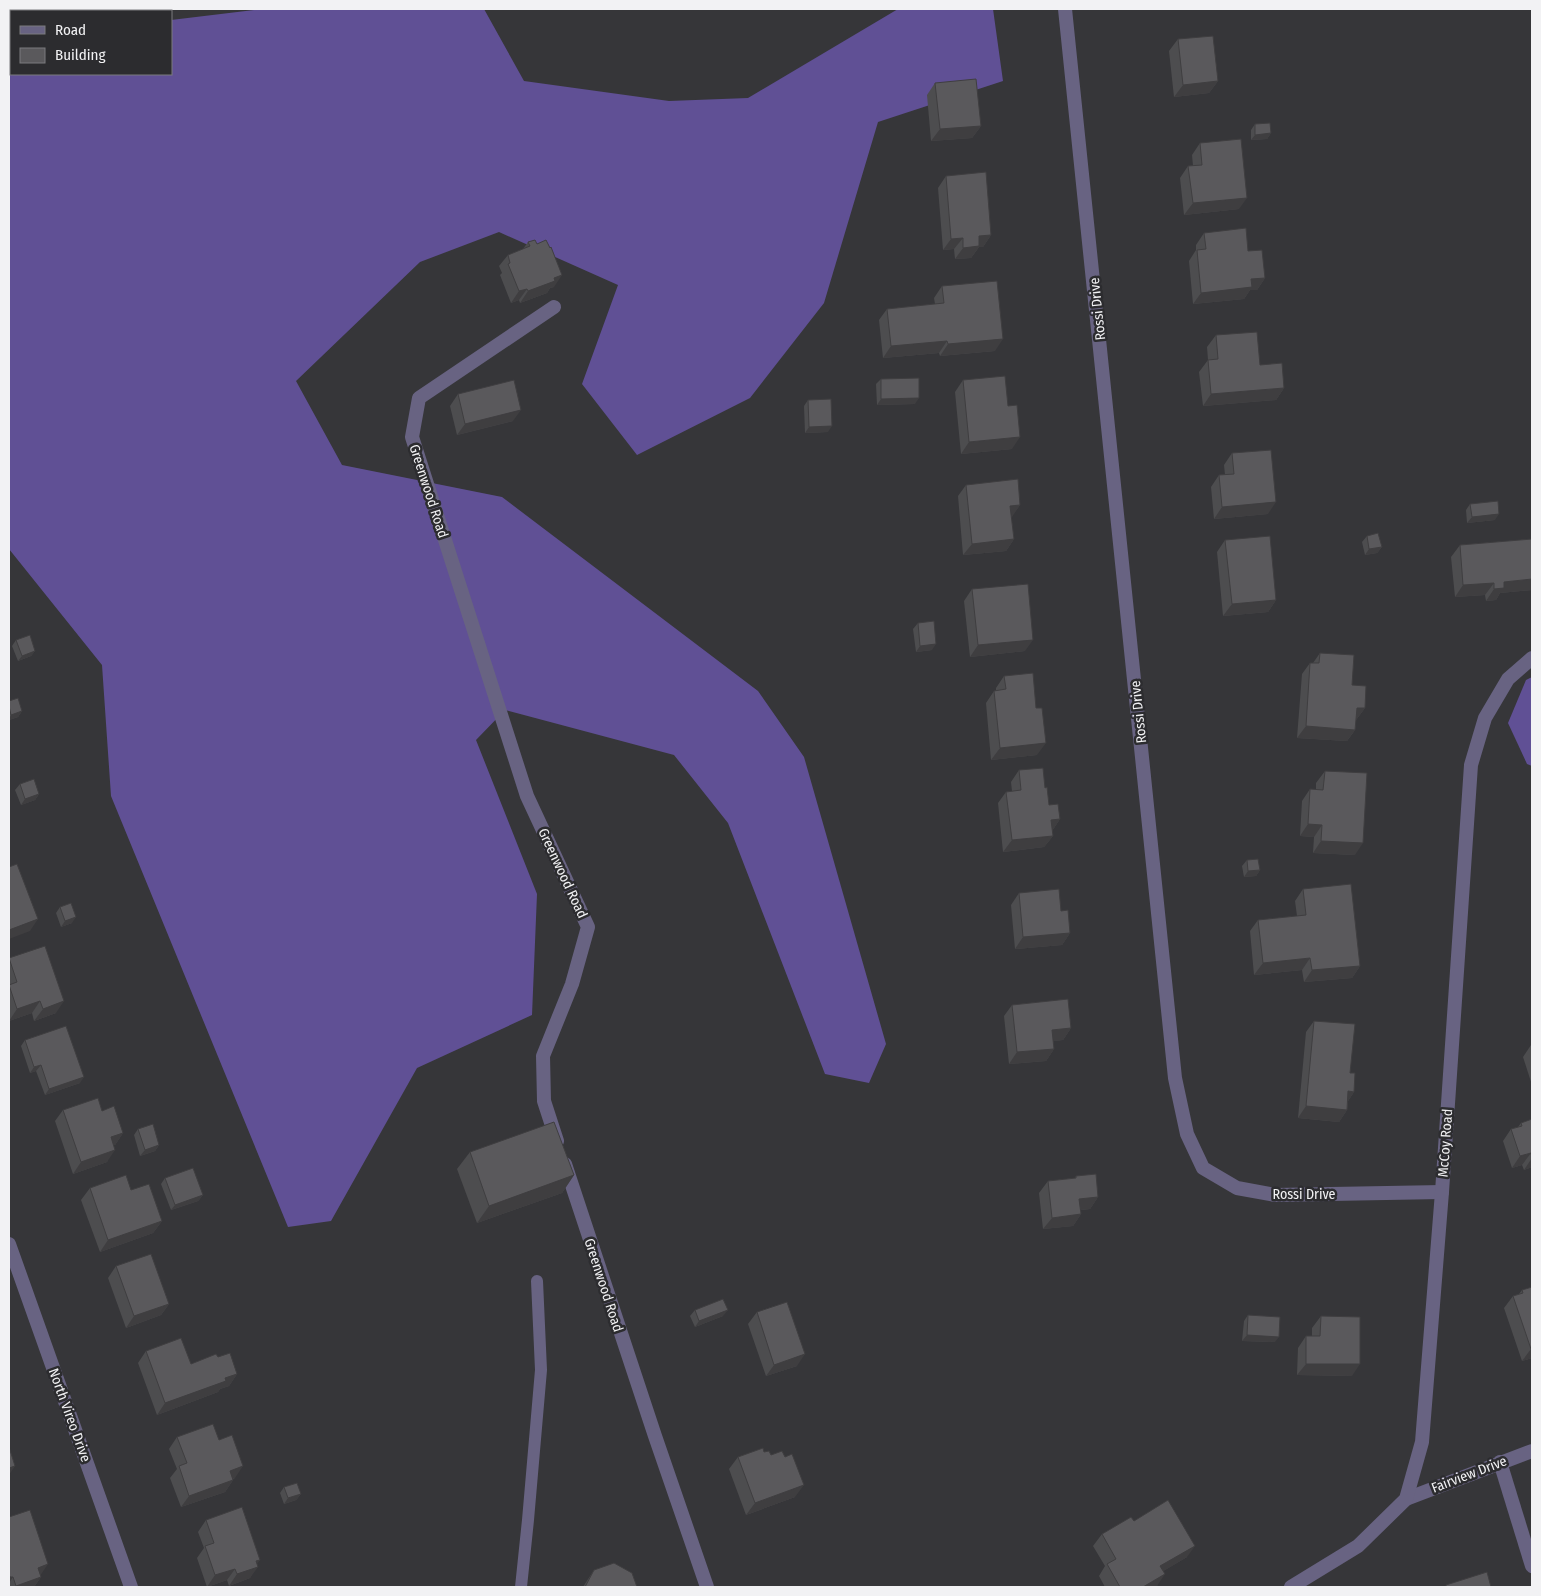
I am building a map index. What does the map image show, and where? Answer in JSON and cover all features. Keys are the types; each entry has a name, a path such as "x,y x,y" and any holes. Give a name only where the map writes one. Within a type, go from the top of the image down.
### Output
{"street":[{"name":"Rossi Drive","path":"1065,9 1175,1078 1187,1134 1203,1168 1237,1188 1275,1195 1442,1192"},
{"name":"Greenwood Road","path":"554,307 419,398 412,437 527,796 588,927 572,984 543,1056 544,1101 707,1587"},
{"name":"McCoy Road","path":"1291,1587 1358,1546 1406,1499 1422,1442 1442,1192 1471,765 1485,718 1508,679 1532,658"},
{"name":"North Vireo Drive","path":"9,1244 131,1587"},
{"name":"Fairview Drive","path":"1406,1499 1532,1451"},
{"path":"1500,1462 1532,1566"}],"lane":[{"path":"521,1587 541,1370 537,1281"}],"shaded area":[{"path":"9,9 105,10 10,10 10,75 172,75 172,20 263,9 484,9 524,81 669,101 748,98 898,9 993,9 1003,81 878,122 824,303 750,398 637,455 582,384 618,285 499,232 420,262 296,381 342,465 502,497 758,691 804,757 886,1044 869,1083 825,1074 728,823 674,755 505,710 476,740 537,894 532,1015 417,1068 331,1221 288,1227 111,796 102,665 9,549"},
{"path":"1532,677 1532,766 1527,764 1508,723 1526,680"}],"building":[{"path":"1213,36 1218,81 1183,85 1178,39"},
{"path":"976,79 981,126 940,129 935,83"},
{"path":"1270,123 1271,133 1255,135 1255,124"},
{"path":"1241,139 1247,198 1193,203 1188,166 1202,165 1200,143"},
{"path":"986,172 991,235 979,236 979,246 963,248 963,238 951,239 946,176"},
{"path":"1246,228 1248,251 1262,250 1265,278 1251,279 1252,287 1201,293 1197,250 1206,249 1204,233"},
{"path":"535,240 537,244 546,240 551,247 562,275 554,278 555,281 528,291 527,289 519,291 508,264 510,263 508,255 530,246 528,242"},
{"path":"997,281 1003,339 948,344 947,341 891,346 887,309 944,303 942,286"},
{"path":"1257,332 1260,365 1282,363 1284,388 1211,394 1208,360 1218,359 1216,335"},
{"path":"1005,376 1008,406 1017,405 1020,437 969,442 963,380"},
{"path":"919,378 919,398 881,399 881,379"},
{"path":"514,380 521,410 465,424 458,394"},
{"path":"831,399 832,426 809,427 808,400"},
{"path":"1271,450 1276,502 1222,507 1219,475 1234,474 1232,453"},
{"path":"1018,479 1020,505 1010,506 1014,539 972,544 966,485"},
{"path":"1498,501 1499,514 1472,517 1470,504"},
{"path":"1378,533 1382,547 1369,549 1367,536"},
{"path":"1270,536 1276,600 1232,604 1225,540"},
{"path":"1532,539 1532,579 1504,582 1504,588 1494,589 1494,583 1463,585 1460,545"},
{"path":"1028,584 1033,640 978,645 972,589"},
{"path":"934,621 936,644 920,646 918,623"},
{"path":"30,635 35,651 22,656 16,640"},
{"path":"1320,653 1354,655 1352,685 1366,686 1365,708 1357,708 1355,730 1306,726 1310,663 1319,663"},
{"path":"1033,673 1036,708 1042,708 1046,743 1000,748 994,691 1006,689 1004,676"},
{"path":"18,698 22,711 11,715 9,701"},
{"path":"1043,768 1049,805 1058,804 1060,819 1051,820 1053,836 1012,840 1006,792 1021,790 1019,770"},
{"path":"1325,771 1367,773 1363,843 1321,841 1322,825 1308,824 1310,789 1323,790"},
{"path":"34,779 39,794 25,799 20,784"},
{"path":"1258,859 1260,870 1248,871 1247,860"},
{"path":"17,864 38,919 9,930 9,867"},
{"path":"1351,884 1360,966 1312,970 1310,958 1263,963 1258,920 1306,915 1303,889"},
{"path":"1059,889 1061,911 1068,910 1070,933 1023,937 1019,893"},
{"path":"71,903 76,917 65,921 60,907"},
{"path":"45,946 64,1001 43,1009 40,1001 17,1009 9,985 17,982 9,958"},
{"path":"1068,999 1071,1028 1052,1030 1054,1049 1017,1052 1012,1005"},
{"path":"1314,1021 1355,1024 1350,1073 1355,1073 1354,1092 1348,1091 1347,1110 1306,1106"},
{"path":"66,1026 84,1077 49,1089 41,1065 34,1067 25,1040"},
{"path":"98,1098 102,1111 114,1106 123,1133 111,1137 115,1150 81,1162 63,1110"},
{"path":"1532,1119 1532,1158 1531,1153 1520,1156 1511,1129 1522,1126 1521,1123"},
{"path":"554,1122 574,1175 489,1206 470,1152"},
{"path":"153,1124 159,1145 145,1150 138,1129"},
{"path":"193,1168 203,1195 175,1205 165,1178"},
{"path":"1096,1174 1098,1197 1079,1199 1081,1214 1052,1218 1048,1181"},
{"path":"126,1175 131,1190 149,1184 162,1221 108,1240 90,1188"},
{"path":"151,1254 169,1304 134,1316 116,1266"},
{"path":"1532,1287 1531,1349 1513,1296 1523,1293 1522,1290"},
{"path":"723,1299 728,1310 699,1321 695,1310"},
{"path":"787,1302 805,1354 774,1365 757,1312"},
{"path":"1248,1315 1280,1317 1279,1337 1247,1335"},
{"path":"1321,1316 1360,1317 1360,1364 1306,1364 1306,1336 1320,1336"},
{"path":"181,1338 191,1364 216,1354 218,1357 230,1353 237,1374 225,1378 226,1381 165,1403 146,1351"},
{"path":"213,1424 219,1440 232,1435 243,1466 230,1471 233,1480 189,1496 179,1466 187,1463 177,1437"},
{"path":"9,1447 15,1466 9,1468"},
{"path":"763,1448 764,1452 769,1451 771,1455 782,1451 785,1457 792,1454 804,1485 755,1503 738,1457"},
{"path":"297,1483 301,1494 288,1498 284,1487"},
{"path":"1168,1500 1195,1546 1160,1566 1165,1574 1143,1587 1120,1587 1107,1564 1116,1559 1102,1534 1131,1517 1134,1521"},
{"path":"242,1507 260,1560 256,1561 258,1567 237,1574 235,1569 215,1575 205,1546 214,1543 206,1520"},
{"path":"30,1510 48,1564 38,1568 41,1577 16,1586 13,1577 10,1577 9,1574 9,1517"},
{"path":"614,1563 632,1573 637,1587 585,1587 594,1570"},
{"path":"1487,1572 1491,1587 1446,1587 1446,1585"}]}
